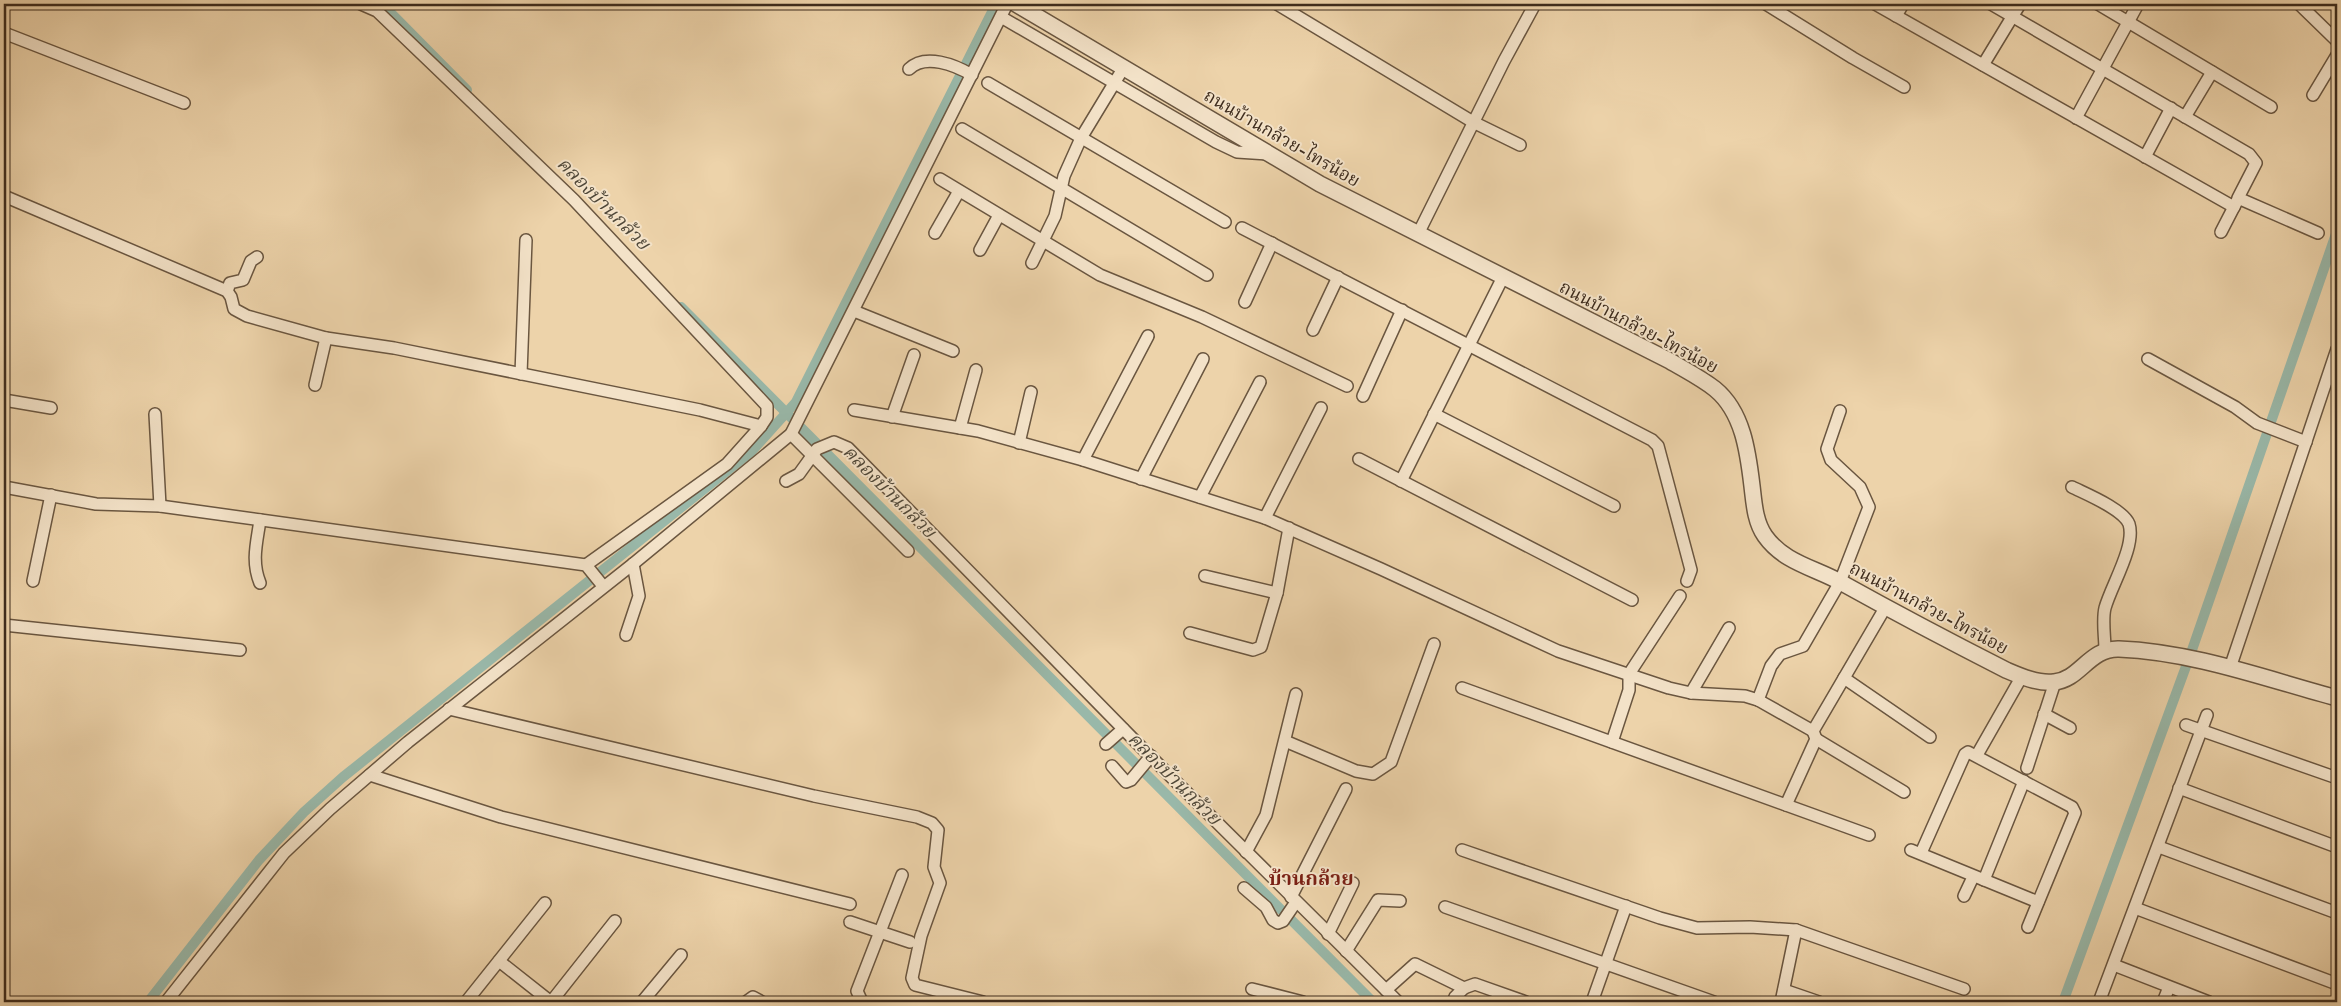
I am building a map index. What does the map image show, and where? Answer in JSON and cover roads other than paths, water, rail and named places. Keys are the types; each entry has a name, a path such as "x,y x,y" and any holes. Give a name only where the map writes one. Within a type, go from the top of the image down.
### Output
{"street":[{"path":"361,4 377,11 581,207 761,397 767,406 767,417 761,426 727,464 588,568"},
{"path":"166,1002 284,853 330,809 602,584 633,564 783,442 793,431 970,74 1007,4"},
{"name":"ถนนบ้านกล้วย-ไทรน้อย","path":"1016,4 1124,66 1320,184 1670,361 1716,390 1726,400 1741,428 1748,456 1754,506 1761,530 1785,556 1840,582 1885,608 2006,670 2022,676 2055,682"},
{"path":"1277,4 1473,122 1520,145"},
{"path":"1418,234 1534,4"},
{"path":"1766,4 1904,87"},
{"path":"1875,4 2145,157 2236,202 2318,233"},
{"path":"1896,16 1903,4"},
{"path":"1991,4 2185,116 2255,159 2254,168 2221,232"},
{"path":"1983,64 2020,4"},
{"path":"2098,4 2271,107"},
{"path":"2076,118 2138,4"},
{"path":"2299,4 2337,41"},
{"path":"1001,17 1216,142 1237,152 1268,154"},
{"path":"4,33 184,103"},
{"path":"2313,95 2337,55"},
{"path":"909,69 913,65 926,61 952,65 970,74"},
{"path":"1032,263 1055,216 1064,176 1081,138 1124,66"},
{"path":"2185,116 2212,72"},
{"path":"988,83 1225,222"},
{"path":"2145,157 2171,108"},
{"path":"962,129 1207,275"},
{"path":"940,179 1100,275 1202,318 1347,386"},
{"path":"935,233 959,191"},
{"path":"4,196 227,291 231,297 234,309 240,313 326,338 394,348 700,410 761,426"},
{"path":"980,250 999,215"},
{"path":"1242,228 1656,442 1691,570 1687,581"},
{"path":"521,374 526,240"},
{"path":"1245,302 1272,244"},
{"path":"227,291 230,283 242,281 251,261 257,257"},
{"path":"1313,330 1338,277"},
{"path":"1401,481 1503,277"},
{"path":"1363,396 1402,310"},
{"path":"854,311 953,351"},
{"path":"1082,460 1148,336"},
{"path":"315,385 326,338"},
{"path":"2230,668 2337,349"},
{"path":"892,416 914,355"},
{"path":"1141,479 1203,359"},
{"path":"2148,359 2234,407 2257,423 2306,442"},
{"path":"960,428 976,370"},
{"path":"1200,497 1260,382"},
{"path":"1019,442 1032,392"},
{"path":"4,400 51,408"},
{"path":"1265,518 1321,408"},
{"path":"854,410 960,428 1019,442 1265,518 1558,651 1691,692 1734,695 1758,700 1904,792"},
{"path":"1758,700 1771,666 1780,654 1786,650 1802,648 1840,582 1869,507 1860,487 1831,460 1827,450 1840,411"},
{"path":"155,414 160,506"},
{"path":"1434,414 1614,506"},
{"path":"793,431 908,550"},
{"path":"786,481 799,474 815,452 834,442 848,448 1149,758 1246,852 1293,903 1398,1002"},
{"path":"1359,459 1632,600"},
{"path":"4,487 96,504 160,506 588,568 602,584"},
{"path":"2072,487 2117,511 2128,523 2130,537 2105,608 2105,650"},
{"path":"33,582 51,495"},
{"path":"260,520 254,558 254,567 260,583"},
{"path":"1190,633 1254,650 1258,650 1261,647 1276,593 1289,528"},
{"path":"626,635 639,596 633,564"},
{"path":"1206,576 1276,593"},
{"path":"1612,742 1629,690 1629,674 1680,596"},
{"path":"1786,805 1814,735 1844,678 1885,608"},
{"path":"4,625 240,650"},
{"path":"1691,692 1729,628"},
{"path":"1284,742 1356,771 1373,774 1381,770 1391,762 1434,644"},
{"path":"2027,768 2055,682 2067,678 2105,650 2129,650 2211,662 2337,698"},
{"path":"1977,755 2022,676"},
{"path":"1844,678 1930,737"},
{"path":"1462,688 1869,835"},
{"path":"1246,852 1266,815 1296,694"},
{"path":"449,709 814,796 917,817 932,823 938,830 934,867 940,883 921,936 912,978 915,985 984,1002"},
{"path":"2044,714 2070,728"},
{"path":"2099,1002 2159,847 2207,715"},
{"path":"2186,725 2201,728 2337,778"},
{"path":"1108,742 1122,730"},
{"path":"2028,927 2075,812 2072,807 1977,755 1968,752 1965,754 1916,851 2038,902"},
{"path":"1112,766 1123,781 1130,780 1149,758"},
{"path":"370,775 501,817 850,904"},
{"path":"1964,896 1978,878 2024,781"},
{"path":"2179,788 2337,847"},
{"path":"1244,888 1266,907 1273,920 1278,923 1283,921 1346,789"},
{"path":"2159,847 2337,913"},
{"path":"1462,850 1697,928 1750,927 1796,930 1964,989"},
{"path":"862,1002 857,991 902,875"},
{"path":"1328,934 1353,883"},
{"path":"1346,951 1378,900 1400,901"},
{"path":"466,1002 545,903"},
{"path":"1445,906 1714,1002"},
{"path":"1592,1002 1626,906"},
{"path":"2135,908 2337,984"},
{"path":"499,961 551,1002 616,921"},
{"path":"850,922 910,942"},
{"path":"1781,1002 1796,930"},
{"path":"642,1002 681,955"},
{"path":"1386,990 1415,964 1464,988"},
{"path":"2114,965 2209,1002"},
{"path":"1453,1002 1455,997 1464,988 1475,984 1526,1002"},
{"path":"2163,1002 2169,988"},
{"path":"1252,990 1303,1002"},
{"path":"1784,990 1819,1002"},
{"path":"746,1002 753,997 762,1002"}],"waterway":[{"name":"คลองบ้านกล้วย","path":"382,4 467,90"},
{"path":"148,1002 259,860 304,812 343,777 752,451 796,402 996,4"},
{"path":"2063,1002 2192,650 2337,231"},
{"name":"คลองบ้านกล้วย","path":"681,307 1373,1002"}],"district":[{"name":"บ้านกล้วย","path":"1311,878"}]}
